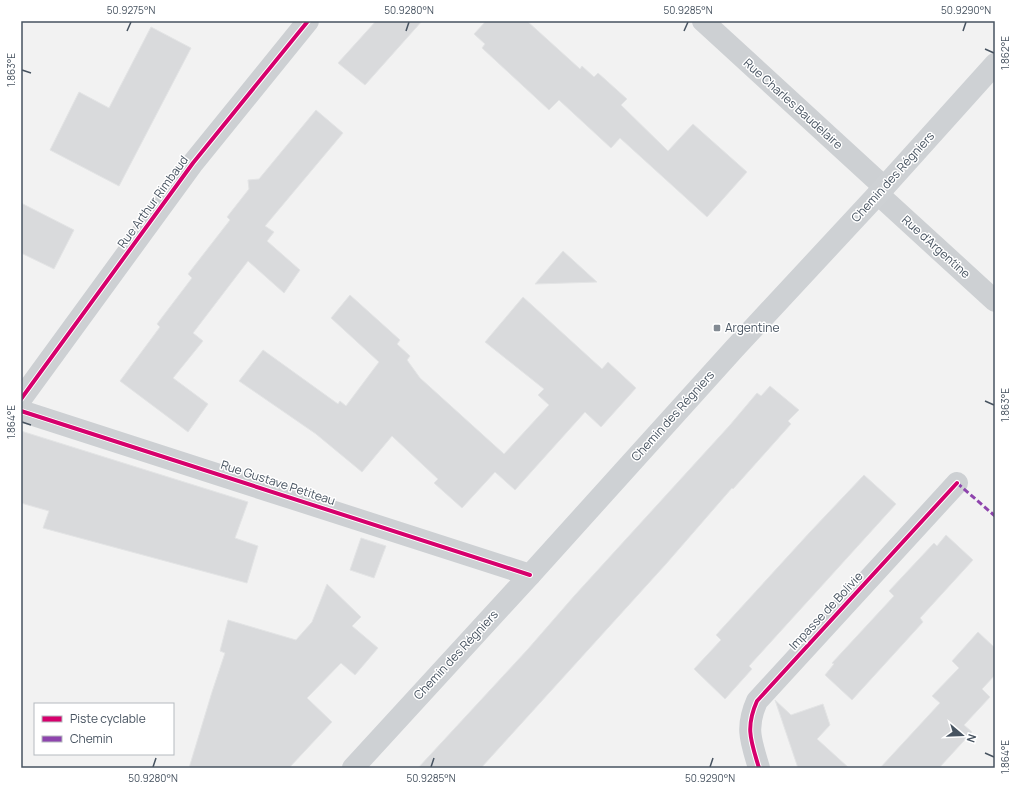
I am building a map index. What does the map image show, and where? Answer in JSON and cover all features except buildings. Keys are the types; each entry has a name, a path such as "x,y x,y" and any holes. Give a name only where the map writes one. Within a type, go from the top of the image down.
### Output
{"main road":[{"name":"Chemin des Régniers","path":"353,768 995,64"}],"street":[{"name":"Rue Arthur Rimbaud","path":"21,399 193,163 308,21"},
{"name":"Rue Charles Baudelaire","path":"702,21 881,190"},
{"name":"Rue d'Argentine","path":"881,190 995,301"},
{"name":"Rue Gustave Petiteau","path":"21,411 530,575"},
{"name":"Impasse de Bolivie","path":"759,768 750,734 752,712 757,701 957,483"}],"marked path":[{"path":"957,483 995,516"}],"cycle path":[{"path":"21,399 193,163 308,21"},
{"path":"21,411 530,575"},
{"path":"759,768 750,734 751,719 757,701 957,483"}],"place":[{"name":"Argentine","path":"717,328"}]}
